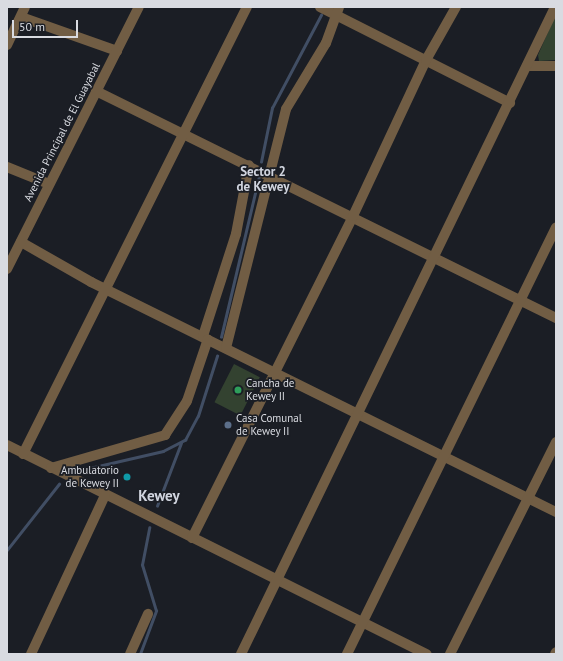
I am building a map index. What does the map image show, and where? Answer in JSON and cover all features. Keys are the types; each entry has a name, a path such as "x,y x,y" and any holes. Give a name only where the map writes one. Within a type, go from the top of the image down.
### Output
{"street":[{"path":"7,45 25,7"},
{"name":"Avenida Principal de El Guayabal","path":"7,269 116,51 140,7"},
{"path":"23,454 106,289 182,132 247,7"},
{"path":"320,7 337,11 426,60 510,103"},
{"path":"192,538 353,216 426,60 456,7"},
{"path":"241,654 436,257 555,7"},
{"path":"226,348 286,109 326,43 337,11"},
{"path":"21,17 116,51"},
{"path":"528,66 556,66"},
{"path":"96,91 270,175 556,318"},
{"path":"51,468 166,435 187,401 236,234 249,165"},
{"path":"7,167 49,184"},
{"path":"347,654 519,299 556,227"},
{"path":"21,242 106,289 206,337 358,416 556,512"},
{"path":"450,654 529,499 556,442"},
{"path":"7,445 276,581 427,654"},
{"path":"31,654 105,495"},
{"path":"130,654 148,614"}],"green space":[{"path":"556,14 556,60 539,61 538,55"},
{"name":"Cancha de Kewey II","path":"234,364 260,377 240,415 214,402"}],"waterway":[{"path":"261,162 272,108 321,15"},
{"path":"221,337 259,176"},
{"path":"81,470 163,451 185,440 198,416 217,356"},
{"path":"157,506 181,443"},
{"path":"7,550 59,484"},
{"path":"140,654 156,611 142,565 149,528"}],"place":[{"name":"Cancha de Kewey II","path":"238,390"},
{"name":"Casa Comunal de Kewey II","path":"228,425"},
{"name":"Ambulatorio de Kewey II","path":"127,477"}],"district":[{"name":"Sector 2 de Kewey","path":"263,180"},
{"name":"Kewey","path":"159,496"}]}
